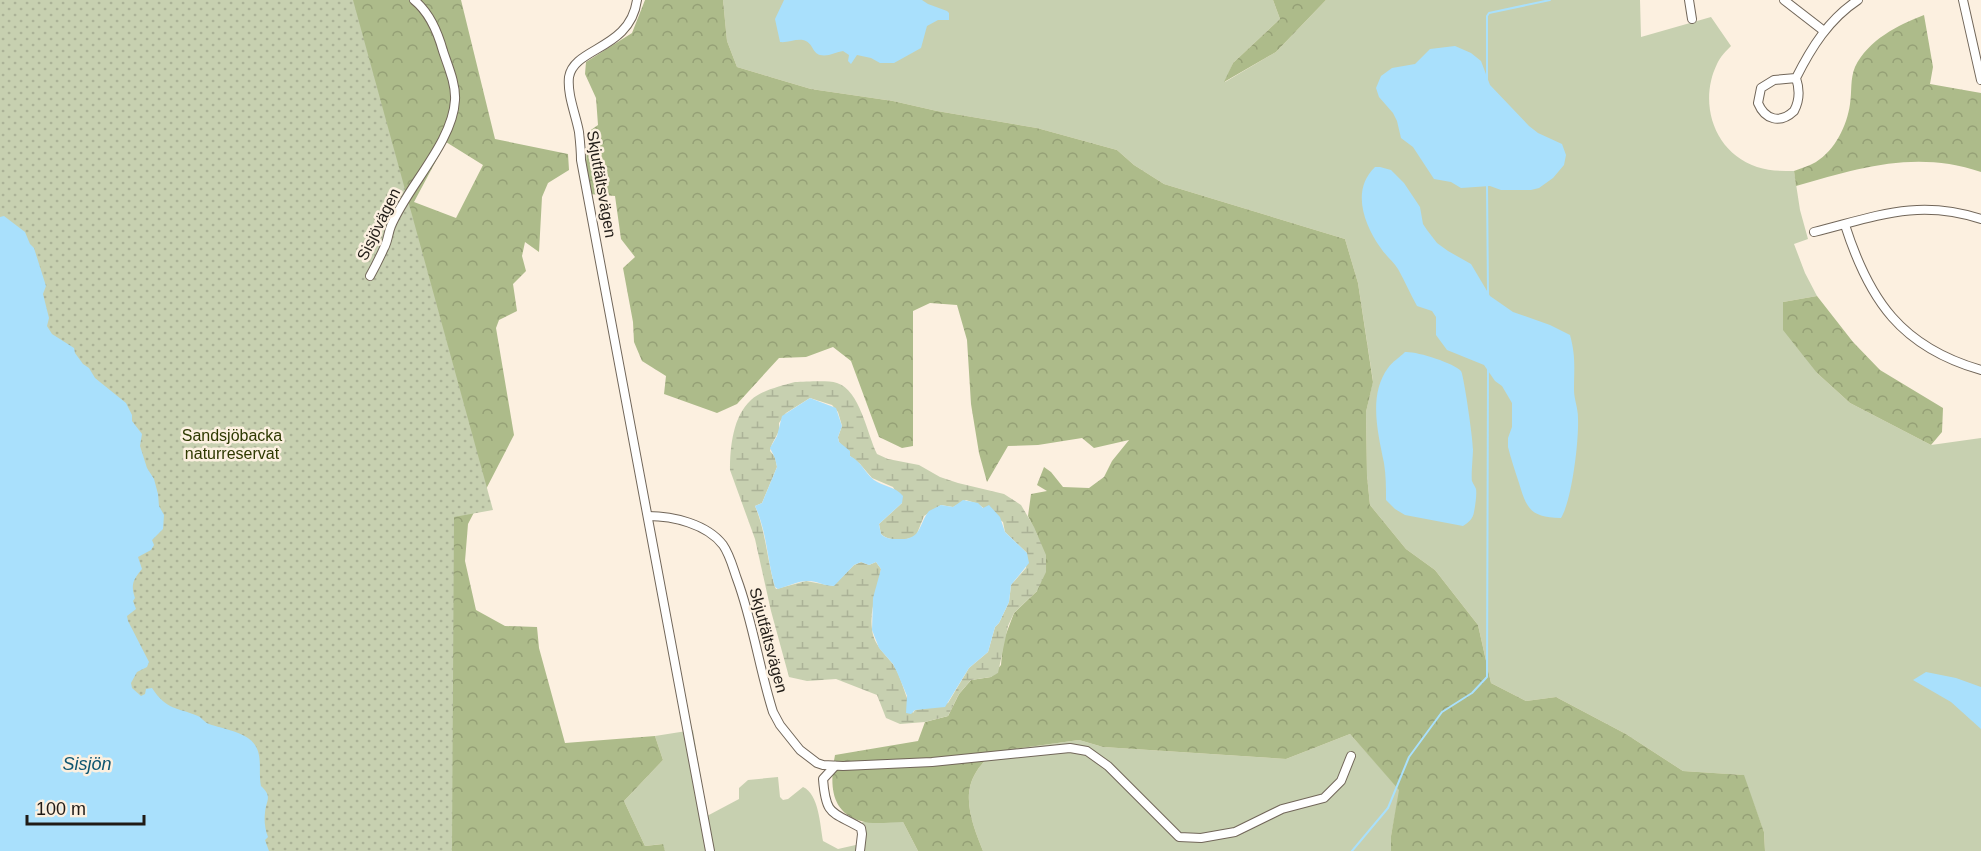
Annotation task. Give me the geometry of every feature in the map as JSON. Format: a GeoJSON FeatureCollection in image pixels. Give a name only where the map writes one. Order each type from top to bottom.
{"type":"FeatureCollection","features":[{"type":"Feature","properties":{"kind":"street","name":"Sisjövägen"},"geometry":{"type":"LineString","coordinates":[[370,276],[385,246],[391,225],[442,140],[453,114],[456,99],[441,42],[422,6],[414,0]]}},
{"type":"Feature","properties":{"kind":"street","name":"Skjutfältsvägen"},"geometry":{"type":"LineString","coordinates":[[637,0],[634,16],[623,32],[578,62],[569,80],[588,197],[648,516],[676,520],[700,528],[723,544],[741,589],[773,712],[780,725],[805,755],[817,763],[835,766],[932,762],[1078,749],[1094,754],[1179,837],[1187,839],[1235,832],[1282,809],[1323,798],[1341,781],[1351,756]]}},
{"type":"Feature","properties":{"kind":"street"},"geometry":{"type":"LineString","coordinates":[[1689,0],[1692,19]]}},
{"type":"Feature","properties":{"kind":"street"},"geometry":{"type":"LineString","coordinates":[[1784,0],[1824,31]]}},
{"type":"Feature","properties":{"kind":"street"},"geometry":{"type":"LineString","coordinates":[[1796,78],[1774,80],[1761,88],[1758,103],[1766,116],[1783,119],[1794,111],[1799,96],[1796,78],[1815,43],[1824,31],[1858,0]]}},
{"type":"Feature","properties":{"kind":"street"},"geometry":{"type":"LineString","coordinates":[[1963,0],[1981,80]]}},
{"type":"Feature","properties":{"kind":"street"},"geometry":{"type":"LineString","coordinates":[[1814,232],[1885,213],[1909,210],[1941,211],[1981,219]]}},
{"type":"Feature","properties":{"kind":"street"},"geometry":{"type":"LineString","coordinates":[[1845,225],[1858,262],[1869,284],[1882,306],[1894,320],[1930,349],[1981,370]]}},
{"type":"Feature","properties":{"kind":"street"},"geometry":{"type":"LineString","coordinates":[[648,516],[710,851]]}},
{"type":"Feature","properties":{"kind":"street"},"geometry":{"type":"LineString","coordinates":[[835,766],[823,779],[827,807],[832,813],[861,828],[860,851]]}},
{"type":"Feature","properties":{"kind":"green space","name":"Sandsjöbacka naturreservat"},"geometry":{"type":"Polygon","coordinates":[[[0,0],[353,0],[493,510],[454,517],[452,851],[0,851],[0,0]]]}},
{"type":"Feature","properties":{"kind":"green space","name":"Sandsjöbacka naturreservat"},"geometry":{"type":"Polygon","coordinates":[[[26,0],[461,0],[495,139],[568,154],[569,170],[548,183],[542,197],[539,252],[525,242],[522,256],[526,271],[513,284],[517,311],[499,320],[496,328],[514,435],[468,524],[465,561],[476,610],[505,626],[537,627],[539,648],[565,743],[655,736],[663,760],[624,801],[645,846],[663,844],[665,851],[269,851],[0,10],[26,0]],[[446,142],[414,202],[456,218],[483,165],[446,142]]]}},
{"type":"Feature","properties":{"kind":"green space"},"geometry":{"type":"Polygon","coordinates":[[[645,0],[723,0],[727,41],[737,67],[811,89],[893,101],[1037,128],[1117,150],[1134,165],[1164,184],[1345,239],[1358,283],[1373,382],[1366,412],[1370,505],[1406,549],[1435,570],[1478,625],[1491,683],[1526,701],[1556,697],[1626,734],[1683,771],[1744,775],[1764,832],[1765,851],[1391,851],[1391,836],[1399,790],[1350,734],[1286,759],[1103,747],[1079,740],[992,752],[975,774],[969,793],[970,813],[983,851],[918,851],[903,822],[871,823],[850,817],[837,803],[834,795],[832,775],[835,755],[918,741],[925,722],[948,716],[959,694],[971,680],[991,677],[1001,665],[1003,642],[1014,613],[1037,591],[1038,537],[1028,516],[1031,494],[1047,491],[1037,485],[1044,467],[1063,487],[1089,488],[1104,477],[1112,461],[1129,440],[1094,448],[1082,438],[1038,445],[1008,446],[987,482],[979,453],[971,404],[967,340],[957,305],[930,303],[913,311],[913,446],[902,448],[879,437],[851,361],[833,347],[806,357],[779,358],[737,404],[717,413],[664,394],[666,376],[642,361],[634,342],[633,322],[623,268],[635,257],[621,239],[615,196],[589,194],[586,162],[588,132],[598,125],[596,98],[585,74],[586,62],[632,33],[645,0]]]}},
{"type":"Feature","properties":{"kind":"green space"},"geometry":{"type":"Polygon","coordinates":[[[723,0],[1273,0],[1280,19],[1233,63],[1225,82],[1276,52],[1326,0],[1640,0],[1641,37],[1711,17],[1731,46],[1717,64],[1709,95],[1710,110],[1720,139],[1742,160],[1757,167],[1794,171],[1800,210],[1808,239],[1794,244],[1817,296],[1783,302],[1817,373],[1850,403],[1931,445],[1981,438],[1981,851],[1765,851],[1764,832],[1743,775],[1683,771],[1626,734],[1556,697],[1526,701],[1491,683],[1478,625],[1435,570],[1406,549],[1370,505],[1366,412],[1373,381],[1358,283],[1345,239],[1164,184],[1134,165],[1117,150],[1037,128],[893,101],[811,89],[737,67],[727,41],[723,0]]]}},
{"type":"Feature","properties":{"kind":"green space"},"geometry":{"type":"Polygon","coordinates":[[[1273,0],[1326,0],[1276,52],[1224,82],[1233,63],[1280,19],[1273,0]]]}},
{"type":"Feature","properties":{"kind":"green space"},"geometry":{"type":"Polygon","coordinates":[[[1924,15],[1933,67],[1930,84],[1981,93],[1981,172],[1933,162],[1910,162],[1865,168],[1796,186],[1794,171],[1823,157],[1839,137],[1851,99],[1853,72],[1861,57],[1885,35],[1924,15]]]}},
{"type":"Feature","properties":{"kind":"green space"},"geometry":{"type":"Polygon","coordinates":[[[1817,296],[1853,342],[1880,370],[1943,408],[1942,432],[1931,445],[1850,403],[1817,373],[1783,330],[1783,302],[1817,296]]]}},
{"type":"Feature","properties":{"kind":"green space"},"geometry":{"type":"Polygon","coordinates":[[[795,382],[828,382],[845,387],[857,403],[877,454],[888,459],[919,465],[940,477],[958,483],[1004,494],[1021,505],[1034,527],[1046,555],[1046,572],[1037,591],[1014,613],[1008,626],[998,673],[991,677],[971,680],[959,694],[948,716],[925,722],[900,724],[886,718],[877,695],[836,679],[807,681],[789,677],[755,539],[730,470],[736,423],[745,407],[761,394],[795,382]],[[810,398],[786,413],[779,423],[779,431],[772,444],[770,451],[775,457],[777,467],[762,503],[755,506],[762,526],[775,587],[776,589],[806,581],[833,586],[854,565],[861,562],[869,565],[876,562],[881,569],[871,621],[873,636],[896,669],[913,713],[915,710],[948,703],[969,668],[988,652],[995,627],[1009,602],[1011,585],[1026,568],[1027,553],[1005,532],[1003,522],[978,504],[966,500],[953,507],[941,505],[924,516],[916,536],[912,538],[893,539],[881,534],[879,524],[902,503],[893,487],[872,478],[839,442],[838,437],[842,426],[838,412],[832,405],[810,398]]]}},
{"type":"Feature","properties":{"kind":"green space"},"geometry":{"type":"Polygon","coordinates":[[[693,730],[707,816],[739,799],[739,788],[748,780],[778,777],[780,797],[783,800],[788,799],[803,787],[808,791],[816,803],[823,841],[838,849],[860,844],[862,822],[903,822],[918,851],[665,851],[662,844],[645,846],[624,801],[663,760],[655,736],[693,730]]]}},
{"type":"Feature","properties":{"kind":"green space"},"geometry":{"type":"Polygon","coordinates":[[[1350,734],[1400,790],[1391,836],[1391,851],[983,851],[970,813],[971,783],[992,752],[1079,740],[1103,747],[1286,759],[1350,734]]]}},
{"type":"Feature","properties":{"kind":"water"},"geometry":{"type":"Polygon","coordinates":[[[784,0],[922,0],[947,11],[949,20],[938,20],[927,26],[921,48],[894,63],[880,63],[857,55],[851,64],[848,61],[849,55],[843,51],[823,55],[817,54],[809,43],[803,40],[780,42],[775,19],[784,0]]]}},
{"type":"Feature","properties":{"kind":"water"},"geometry":{"type":"Polygon","coordinates":[[[1455,46],[1471,53],[1481,61],[1490,85],[1529,126],[1538,133],[1562,144],[1566,155],[1564,165],[1553,178],[1539,188],[1501,190],[1490,186],[1461,188],[1451,182],[1434,179],[1413,147],[1401,138],[1393,113],[1379,97],[1376,88],[1381,76],[1392,68],[1415,64],[1430,49],[1455,46]]]}},
{"type":"Feature","properties":{"kind":"water"},"geometry":{"type":"Polygon","coordinates":[[[1375,167],[1391,170],[1404,183],[1420,207],[1423,224],[1427,230],[1437,243],[1471,264],[1490,296],[1513,312],[1570,335],[1574,356],[1574,393],[1578,428],[1571,484],[1561,518],[1537,514],[1525,500],[1508,447],[1512,427],[1512,403],[1502,386],[1495,381],[1484,365],[1447,350],[1436,335],[1436,317],[1432,311],[1417,306],[1398,269],[1374,238],[1365,218],[1362,196],[1363,186],[1375,167]]]}},
{"type":"Feature","properties":{"kind":"water","name":"Sisjön"},"geometry":{"type":"Polygon","coordinates":[[[4,216],[25,232],[34,248],[46,286],[43,294],[49,318],[47,326],[52,334],[74,348],[75,353],[95,378],[126,403],[132,415],[132,421],[142,434],[140,446],[147,468],[154,479],[159,506],[164,515],[163,529],[152,540],[154,545],[151,550],[138,557],[142,569],[133,585],[135,598],[133,601],[136,609],[127,616],[149,662],[147,667],[137,672],[131,683],[132,688],[141,696],[145,694],[146,689],[152,688],[168,705],[198,716],[209,724],[241,734],[255,745],[259,754],[261,786],[268,796],[265,828],[268,837],[265,840],[269,851],[0,851],[0,217],[4,216]]]}},
{"type":"Feature","properties":{"kind":"water"},"geometry":{"type":"Polygon","coordinates":[[[1405,352],[1434,358],[1461,371],[1473,443],[1472,481],[1476,488],[1473,514],[1463,526],[1405,515],[1386,500],[1385,472],[1377,427],[1376,402],[1382,379],[1390,366],[1405,352]]]}},
{"type":"Feature","properties":{"kind":"water"},"geometry":{"type":"Polygon","coordinates":[[[810,398],[836,408],[842,426],[838,437],[839,442],[850,451],[850,456],[874,480],[896,490],[903,496],[902,503],[879,524],[883,536],[894,539],[912,537],[929,511],[941,505],[953,507],[963,500],[978,503],[983,508],[989,505],[1000,517],[1005,532],[1027,553],[1029,563],[1011,585],[1009,602],[995,627],[988,652],[969,668],[945,707],[906,713],[907,696],[893,664],[879,648],[872,630],[873,598],[881,569],[876,562],[869,565],[861,562],[854,565],[834,586],[808,581],[778,589],[775,587],[762,526],[755,506],[762,503],[777,467],[770,448],[777,436],[782,416],[810,398]]]}},
{"type":"Feature","properties":{"kind":"water"},"geometry":{"type":"Polygon","coordinates":[[[1926,672],[1956,678],[1981,687],[1981,729],[1951,702],[1913,680],[1926,672]]]}},
{"type":"Feature","properties":{"kind":"waterway"},"geometry":{"type":"LineString","coordinates":[[1487,80],[1487,16],[1489,13],[1550,0]]}},
{"type":"Feature","properties":{"kind":"waterway"},"geometry":{"type":"LineString","coordinates":[[1487,185],[1488,296]]}},
{"type":"Feature","properties":{"kind":"waterway"},"geometry":{"type":"LineString","coordinates":[[1352,851],[1388,808],[1409,757],[1442,712],[1472,693],[1487,677],[1488,368]]}}]}
